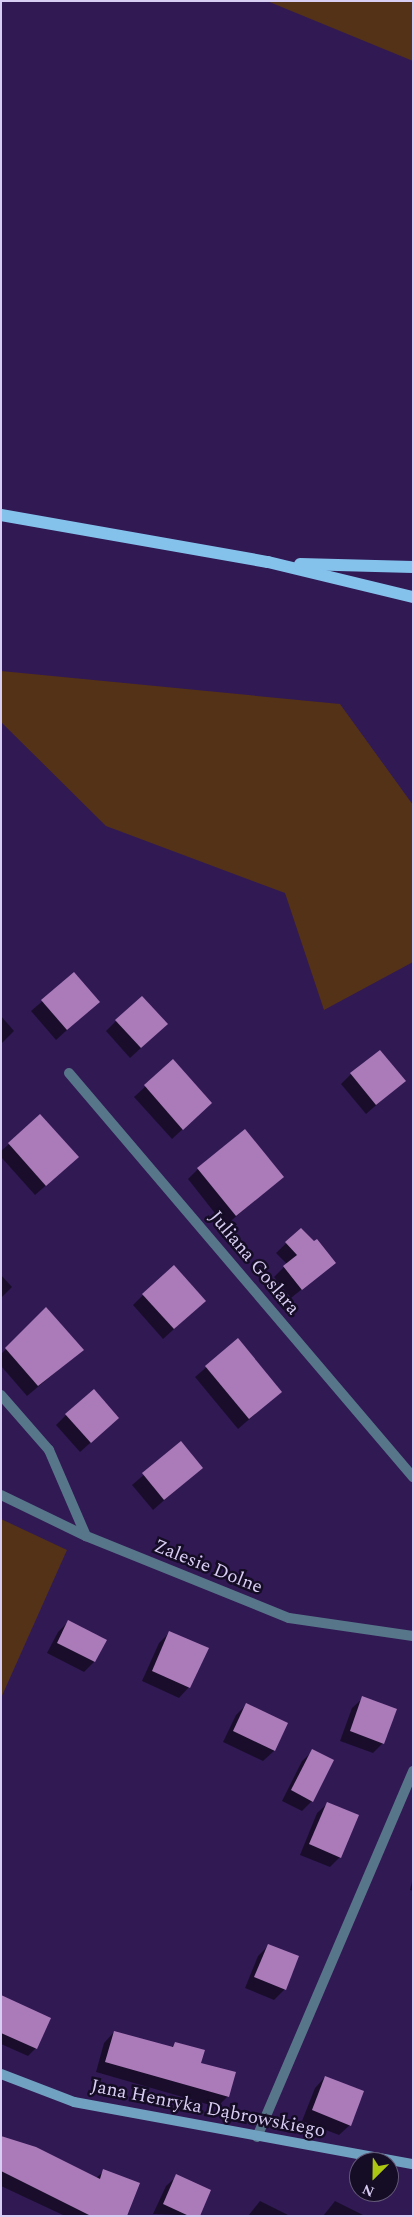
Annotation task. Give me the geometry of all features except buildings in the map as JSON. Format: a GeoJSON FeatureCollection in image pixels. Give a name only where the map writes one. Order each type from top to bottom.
{"type":"FeatureCollection","features":[{"type":"Feature","properties":{"kind":"main road"},"geometry":{"type":"LineString","coordinates":[[1,515],[268,562],[413,597]]}},
{"type":"Feature","properties":{"kind":"main road"},"geometry":{"type":"LineString","coordinates":[[268,562],[413,567]]}},
{"type":"Feature","properties":{"kind":"street","name":"Juliana Goslara"},"geometry":{"type":"LineString","coordinates":[[69,1072],[413,1477]]}},
{"type":"Feature","properties":{"kind":"street"},"geometry":{"type":"LineString","coordinates":[[1,1395],[49,1450],[86,1536]]}},
{"type":"Feature","properties":{"kind":"street","name":"Zalesie Dolne"},"geometry":{"type":"LineString","coordinates":[[1,1495],[86,1536],[289,1618],[413,1636]]}},
{"type":"Feature","properties":{"kind":"street"},"geometry":{"type":"LineString","coordinates":[[257,2137],[413,1771]]}},
{"type":"Feature","properties":{"kind":"street","name":"Jana Henryka Dąbrowskiego"},"geometry":{"type":"LineString","coordinates":[[1,2074],[74,2102],[257,2137],[413,2164]]}},
{"type":"Feature","properties":{"kind":"shaded area"},"geometry":{"type":"Polygon","coordinates":[[[267,1],[413,1],[413,61],[267,1]]]}},
{"type":"Feature","properties":{"kind":"shaded area"},"geometry":{"type":"Polygon","coordinates":[[[1,671],[340,704],[413,805],[413,962],[324,1010],[285,893],[106,826],[1,722],[1,671]]]}},
{"type":"Feature","properties":{"kind":"shaded area"},"geometry":{"type":"Polygon","coordinates":[[[1,1519],[67,1550],[1,1698],[1,1519]]]}}]}
